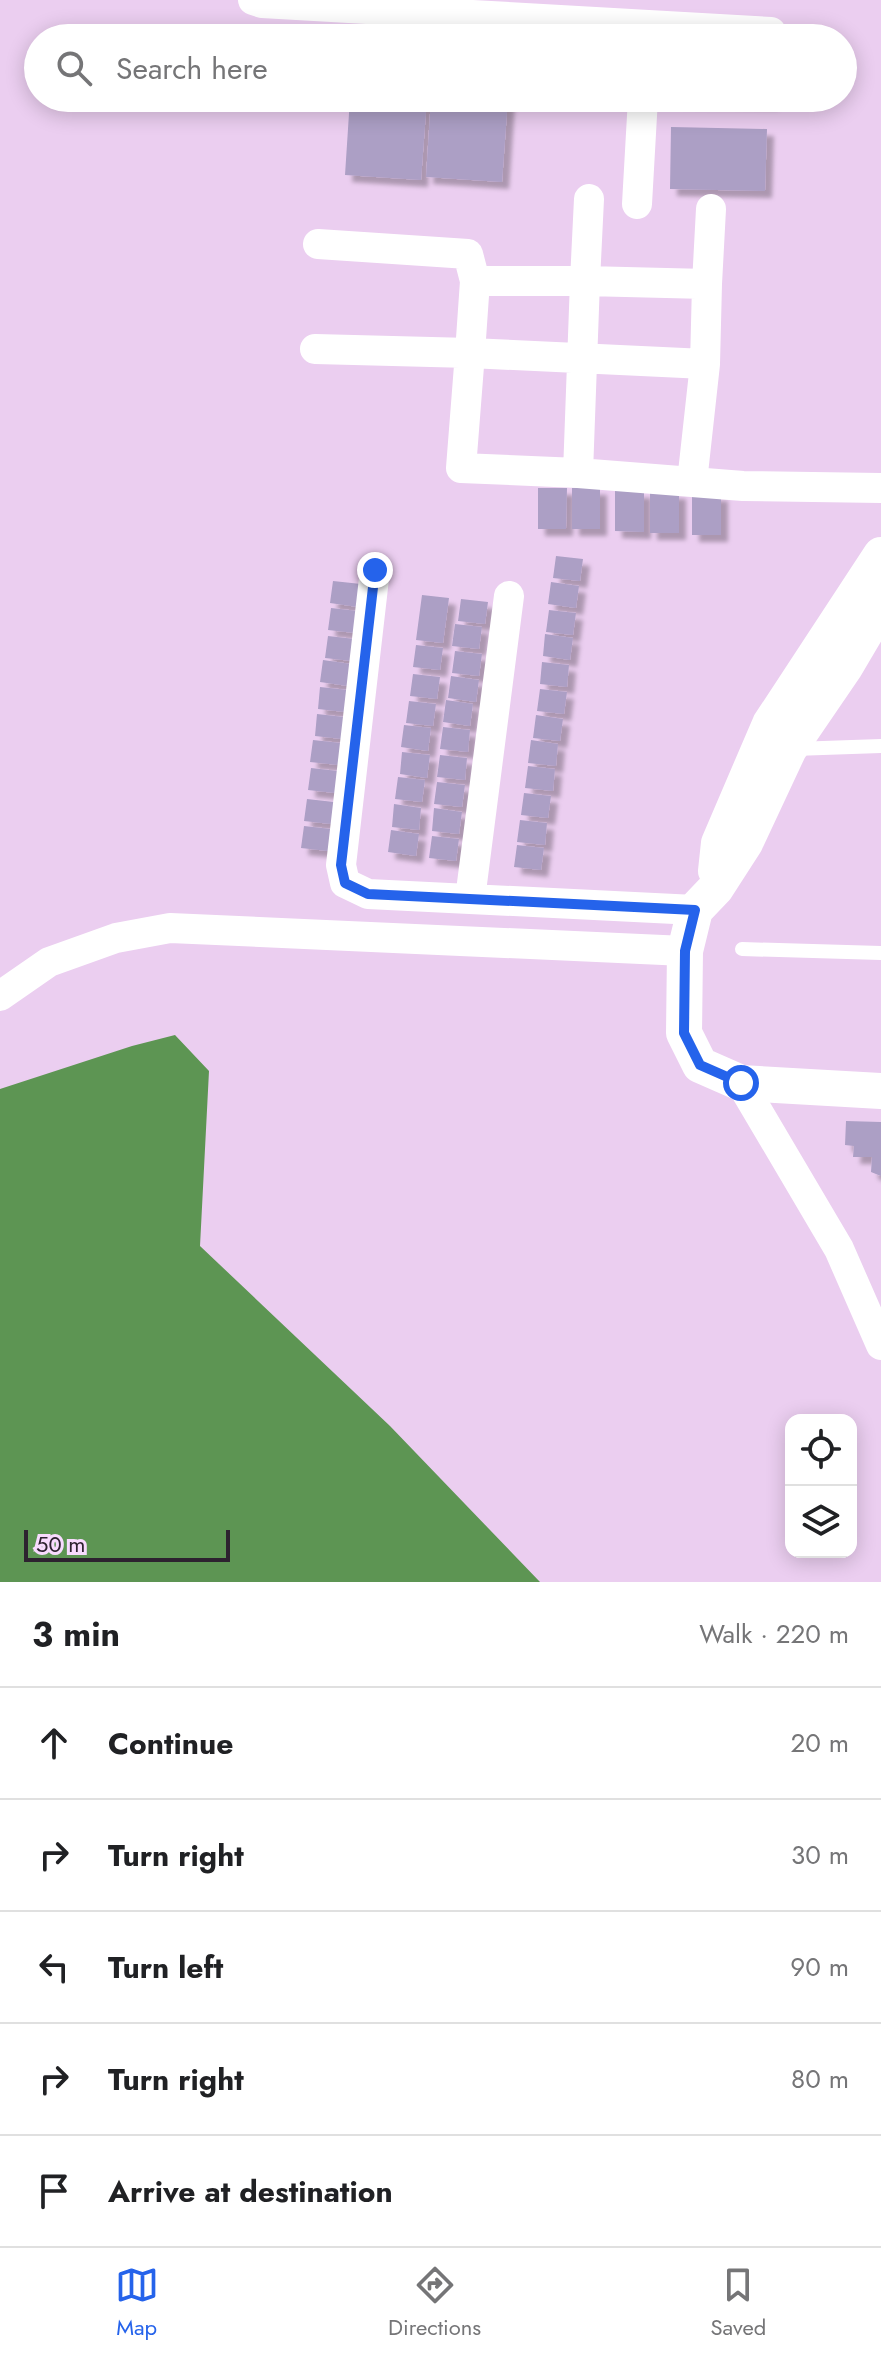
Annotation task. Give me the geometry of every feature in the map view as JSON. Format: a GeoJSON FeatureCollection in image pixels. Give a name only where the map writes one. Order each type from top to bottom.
{"type":"FeatureCollection","features":[{"type":"Feature","properties":{"kind":"street"},"geometry":{"type":"LineString","coordinates":[[253,0],[541,24]]}},
{"type":"Feature","properties":{"kind":"street"},"geometry":{"type":"LineString","coordinates":[[637,204],[642,112]]}},
{"type":"Feature","properties":{"kind":"street"},"geometry":{"type":"LineString","coordinates":[[578,473],[589,199]]}},
{"type":"Feature","properties":{"kind":"street"},"geometry":{"type":"LineString","coordinates":[[692,482],[705,364],[711,209]]}},
{"type":"Feature","properties":{"kind":"street"},"geometry":{"type":"LineString","coordinates":[[318,244],[468,254],[475,281],[461,468],[578,473],[743,486],[881,488]]}},
{"type":"Feature","properties":{"kind":"street"},"geometry":{"type":"LineString","coordinates":[[475,281],[707,284]]}},
{"type":"Feature","properties":{"kind":"street"},"geometry":{"type":"LineString","coordinates":[[315,349],[705,364]]}},
{"type":"Feature","properties":{"kind":"street"},"geometry":{"type":"LineString","coordinates":[[881,555],[770,724],[719,843],[706,899],[685,951],[684,1033],[700,1065],[741,1083],[881,1091]]}},
{"type":"Feature","properties":{"kind":"street"},"geometry":{"type":"LineString","coordinates":[[375,570],[341,865],[345,883],[368,894],[470,899],[706,899]]}},
{"type":"Feature","properties":{"kind":"street"},"geometry":{"type":"LineString","coordinates":[[470,899],[509,596]]}},
{"type":"Feature","properties":{"kind":"street"},"geometry":{"type":"LineString","coordinates":[[706,899],[745,843],[789,749],[845,667],[881,606]]}},
{"type":"Feature","properties":{"kind":"street"},"geometry":{"type":"LineString","coordinates":[[0,996],[49,962],[116,938],[170,928],[685,951]]}},
{"type":"Feature","properties":{"kind":"street"},"geometry":{"type":"LineString","coordinates":[[741,1083],[839,1249],[881,1345]]}},
{"type":"Feature","properties":{"kind":"lane"},"geometry":{"type":"LineString","coordinates":[[789,749],[881,746]]}},
{"type":"Feature","properties":{"kind":"lane"},"geometry":{"type":"LineString","coordinates":[[742,949],[881,953]]}},
{"type":"Feature","properties":{"kind":"shaded area"},"geometry":{"type":"Polygon","coordinates":[[[175,1035],[209,1071],[200,1246],[390,1426],[540,1582],[0,1582],[0,1089],[175,1035]]]}},
{"type":"Feature","properties":{"kind":"building"},"geometry":{"type":"Polygon","coordinates":[[[349,112],[426,112],[421,180],[345,175],[349,112]]]}},
{"type":"Feature","properties":{"kind":"building"},"geometry":{"type":"Polygon","coordinates":[[[430,112],[507,112],[502,182],[426,177],[430,112]]]}},
{"type":"Feature","properties":{"kind":"building"},"geometry":{"type":"Polygon","coordinates":[[[671,127],[767,129],[765,191],[670,189],[671,127]]]}},
{"type":"Feature","properties":{"kind":"building"},"geometry":{"type":"Polygon","coordinates":[[[538,488],[567,488],[566,529],[538,529],[538,488]]]}},
{"type":"Feature","properties":{"kind":"building"},"geometry":{"type":"Polygon","coordinates":[[[572,488],[600,488],[600,529],[572,529],[572,488]]]}},
{"type":"Feature","properties":{"kind":"building"},"geometry":{"type":"Polygon","coordinates":[[[615,491],[644,491],[644,532],[615,531],[615,491]]]}},
{"type":"Feature","properties":{"kind":"building"},"geometry":{"type":"Polygon","coordinates":[[[650,492],[679,492],[679,533],[650,533],[650,492]]]}},
{"type":"Feature","properties":{"kind":"building"},"geometry":{"type":"Polygon","coordinates":[[[692,494],[721,494],[721,535],[692,535],[692,494]]]}},
{"type":"Feature","properties":{"kind":"building"},"geometry":{"type":"Polygon","coordinates":[[[556,556],[583,559],[580,581],[553,578],[556,556]]]}},
{"type":"Feature","properties":{"kind":"building"},"geometry":{"type":"Polygon","coordinates":[[[333,581],[361,584],[358,607],[330,603],[333,581]]]}},
{"type":"Feature","properties":{"kind":"building"},"geometry":{"type":"Polygon","coordinates":[[[551,582],[579,586],[576,608],[548,604],[551,582]]]}},
{"type":"Feature","properties":{"kind":"building"},"geometry":{"type":"Polygon","coordinates":[[[422,595],[449,598],[443,643],[416,640],[422,595]]]}},
{"type":"Feature","properties":{"kind":"building"},"geometry":{"type":"Polygon","coordinates":[[[461,599],[488,602],[485,624],[458,621],[461,599]]]}},
{"type":"Feature","properties":{"kind":"building"},"geometry":{"type":"Polygon","coordinates":[[[331,608],[358,611],[355,633],[328,630],[331,608]]]}},
{"type":"Feature","properties":{"kind":"building"},"geometry":{"type":"Polygon","coordinates":[[[549,610],[576,613],[573,635],[546,632],[549,610]]]}},
{"type":"Feature","properties":{"kind":"building"},"geometry":{"type":"Polygon","coordinates":[[[455,624],[482,627],[479,649],[452,646],[455,624]]]}},
{"type":"Feature","properties":{"kind":"building"},"geometry":{"type":"Polygon","coordinates":[[[545,634],[573,638],[570,660],[543,656],[545,634]]]}},
{"type":"Feature","properties":{"kind":"building"},"geometry":{"type":"Polygon","coordinates":[[[328,636],[355,639],[352,661],[325,658],[328,636]]]}},
{"type":"Feature","properties":{"kind":"building"},"geometry":{"type":"Polygon","coordinates":[[[416,645],[443,648],[440,670],[413,667],[416,645]]]}},
{"type":"Feature","properties":{"kind":"building"},"geometry":{"type":"Polygon","coordinates":[[[455,651],[482,654],[479,676],[452,673],[455,651]]]}},
{"type":"Feature","properties":{"kind":"building"},"geometry":{"type":"Polygon","coordinates":[[[323,660],[351,664],[348,686],[320,682],[323,660]]]}},
{"type":"Feature","properties":{"kind":"building"},"geometry":{"type":"Polygon","coordinates":[[[542,662],[569,665],[567,687],[540,684],[542,662]]]}},
{"type":"Feature","properties":{"kind":"building"},"geometry":{"type":"Polygon","coordinates":[[[413,674],[440,677],[437,699],[410,696],[413,674]]]}},
{"type":"Feature","properties":{"kind":"building"},"geometry":{"type":"Polygon","coordinates":[[[451,676],[479,680],[476,702],[448,698],[451,676]]]}},
{"type":"Feature","properties":{"kind":"building"},"geometry":{"type":"Polygon","coordinates":[[[320,687],[348,690],[345,712],[318,709],[320,687]]]}},
{"type":"Feature","properties":{"kind":"building"},"geometry":{"type":"Polygon","coordinates":[[[540,689],[567,692],[564,714],[537,711],[540,689]]]}},
{"type":"Feature","properties":{"kind":"building"},"geometry":{"type":"Polygon","coordinates":[[[446,700],[473,704],[470,726],[443,722],[446,700]]]}},
{"type":"Feature","properties":{"kind":"building"},"geometry":{"type":"Polygon","coordinates":[[[409,701],[436,704],[433,726],[406,723],[409,701]]]}},
{"type":"Feature","properties":{"kind":"building"},"geometry":{"type":"Polygon","coordinates":[[[317,714],[344,717],[342,739],[315,736],[317,714]]]}},
{"type":"Feature","properties":{"kind":"building"},"geometry":{"type":"Polygon","coordinates":[[[536,715],[563,719],[560,741],[533,738],[536,715]]]}},
{"type":"Feature","properties":{"kind":"building"},"geometry":{"type":"Polygon","coordinates":[[[404,725],[431,728],[428,751],[401,747],[404,725]]]}},
{"type":"Feature","properties":{"kind":"building"},"geometry":{"type":"Polygon","coordinates":[[[443,727],[470,730],[468,752],[440,749],[443,727]]]}},
{"type":"Feature","properties":{"kind":"building"},"geometry":{"type":"Polygon","coordinates":[[[313,740],[341,743],[338,765],[310,762],[313,740]]]}},
{"type":"Feature","properties":{"kind":"building"},"geometry":{"type":"Polygon","coordinates":[[[531,740],[558,744],[556,766],[528,763],[531,740]]]}},
{"type":"Feature","properties":{"kind":"building"},"geometry":{"type":"Polygon","coordinates":[[[402,752],[430,755],[427,778],[400,774],[402,752]]]}},
{"type":"Feature","properties":{"kind":"building"},"geometry":{"type":"Polygon","coordinates":[[[440,755],[467,758],[465,780],[437,777],[440,755]]]}},
{"type":"Feature","properties":{"kind":"building"},"geometry":{"type":"Polygon","coordinates":[[[528,766],[555,769],[553,791],[525,788],[528,766]]]}},
{"type":"Feature","properties":{"kind":"building"},"geometry":{"type":"Polygon","coordinates":[[[311,768],[338,771],[335,793],[308,790],[311,768]]]}},
{"type":"Feature","properties":{"kind":"building"},"geometry":{"type":"Polygon","coordinates":[[[398,777],[425,780],[422,802],[395,799],[398,777]]]}},
{"type":"Feature","properties":{"kind":"building"},"geometry":{"type":"Polygon","coordinates":[[[437,782],[465,785],[462,807],[434,804],[437,782]]]}},
{"type":"Feature","properties":{"kind":"building"},"geometry":{"type":"Polygon","coordinates":[[[524,793],[551,796],[548,818],[521,815],[524,793]]]}},
{"type":"Feature","properties":{"kind":"building"},"geometry":{"type":"Polygon","coordinates":[[[307,799],[334,802],[331,824],[304,821],[307,799]]]}},
{"type":"Feature","properties":{"kind":"building"},"geometry":{"type":"Polygon","coordinates":[[[394,804],[421,808],[419,830],[392,827],[394,804]]]}},
{"type":"Feature","properties":{"kind":"building"},"geometry":{"type":"Polygon","coordinates":[[[434,808],[462,812],[459,834],[432,831],[434,808]]]}},
{"type":"Feature","properties":{"kind":"building"},"geometry":{"type":"Polygon","coordinates":[[[520,820],[547,823],[545,845],[517,842],[520,820]]]}},
{"type":"Feature","properties":{"kind":"building"},"geometry":{"type":"Polygon","coordinates":[[[304,826],[331,829],[328,851],[301,848],[304,826]]]}},
{"type":"Feature","properties":{"kind":"building"},"geometry":{"type":"Polygon","coordinates":[[[391,830],[419,834],[416,856],[388,852],[391,830]]]}},
{"type":"Feature","properties":{"kind":"building"},"geometry":{"type":"Polygon","coordinates":[[[432,836],[459,839],[456,861],[429,858],[432,836]]]}},
{"type":"Feature","properties":{"kind":"building"},"geometry":{"type":"Polygon","coordinates":[[[517,845],[544,848],[541,870],[514,867],[517,845]]]}},
{"type":"Feature","properties":{"kind":"building"},"geometry":{"type":"Polygon","coordinates":[[[846,1121],[881,1122],[881,1176],[871,1172],[872,1157],[853,1157],[854,1146],[845,1145],[846,1121]]]}},
{"type":"Feature","properties":{"kind":"route"},"geometry":{"type":"LineString","coordinates":[[375,570],[341,865],[345,883],[368,894],[695,910],[685,951],[684,1033],[700,1065],[741,1083]]}}]}
